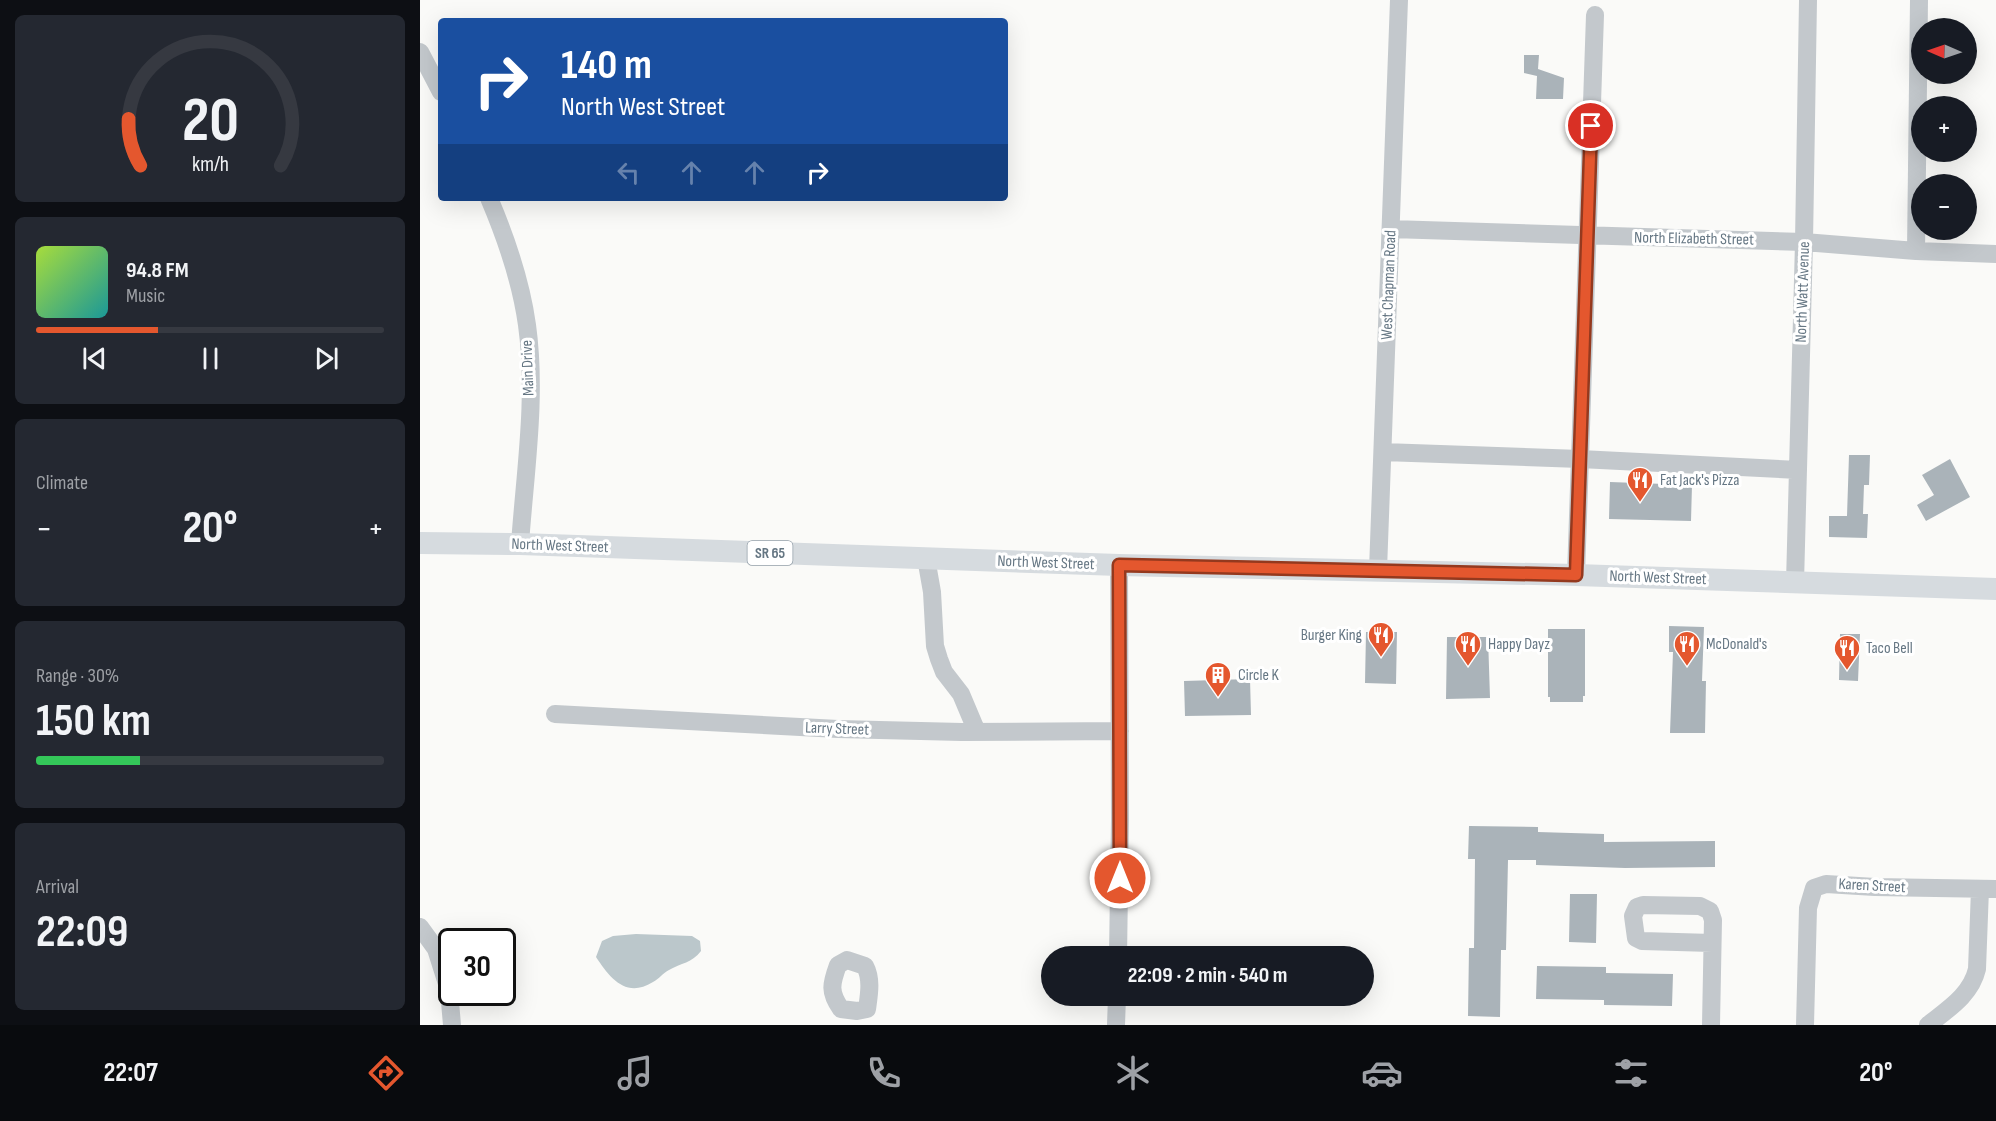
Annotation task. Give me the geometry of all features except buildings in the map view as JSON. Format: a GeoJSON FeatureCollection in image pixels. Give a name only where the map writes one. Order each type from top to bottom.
{"type":"FeatureCollection","features":[{"type":"Feature","properties":{"kind":"main road","name":"North West Street"},"geometry":{"type":"LineString","coordinates":[[420,543],[520,544],[1119,565],[1576,575],[1996,589]]}},
{"type":"Feature","properties":{"kind":"street","name":"West Chapman Road"},"geometry":{"type":"LineString","coordinates":[[1378,570],[1399,0]]}},
{"type":"Feature","properties":{"kind":"street","name":"North Watt Avenue"},"geometry":{"type":"LineString","coordinates":[[1795,584],[1808,0]]}},
{"type":"Feature","properties":{"kind":"street"},"geometry":{"type":"LineString","coordinates":[[1916,250],[1918,0]]}},
{"type":"Feature","properties":{"kind":"street"},"geometry":{"type":"LineString","coordinates":[[1576,575],[1595,15]]}},
{"type":"Feature","properties":{"kind":"street"},"geometry":{"type":"LineString","coordinates":[[420,52],[438,86]]}},
{"type":"Feature","properties":{"kind":"street","name":"Main Drive"},"geometry":{"type":"LineString","coordinates":[[490,201],[518,280],[527,325],[530,378],[520,544]]}},
{"type":"Feature","properties":{"kind":"street","name":"North Elizabeth Street"},"geometry":{"type":"LineString","coordinates":[[1391,229],[1804,242],[1996,254]]}},
{"type":"Feature","properties":{"kind":"street"},"geometry":{"type":"LineString","coordinates":[[1383,452],[1798,470]]}},
{"type":"Feature","properties":{"kind":"street"},"geometry":{"type":"LineString","coordinates":[[926,558],[939,659],[944,672],[961,694],[977,732]]}},
{"type":"Feature","properties":{"kind":"street"},"geometry":{"type":"LineString","coordinates":[[1118,946],[1119,565]]}},
{"type":"Feature","properties":{"kind":"street","name":"Larry Street"},"geometry":{"type":"LineString","coordinates":[[555,714],[838,729],[977,732],[1120,731]]}},
{"type":"Feature","properties":{"kind":"street","name":"Karen Street"},"geometry":{"type":"LineString","coordinates":[[1805,1025],[1808,908],[1815,888],[1826,884],[1988,889]]}},
{"type":"Feature","properties":{"kind":"street"},"geometry":{"type":"LineString","coordinates":[[1928,1025],[1961,999],[1974,982],[1988,889]]}},
{"type":"Feature","properties":{"kind":"street"},"geometry":{"type":"LineString","coordinates":[[420,927],[436,948],[448,990],[452,1025]]}},
{"type":"Feature","properties":{"kind":"street"},"geometry":{"type":"LineString","coordinates":[[1711,1025],[1712,943]]}},
{"type":"Feature","properties":{"kind":"street"},"geometry":{"type":"LineString","coordinates":[[1116,1025],[1117,1006]]}},
{"type":"Feature","properties":{"kind":"shaded area"},"geometry":{"type":"Polygon","coordinates":[[[636,934],[692,936],[700,941],[701,951],[694,958],[667,971],[643,987],[627,987],[613,979],[596,957],[602,941],[613,936],[636,934]]]}},
{"type":"Feature","properties":{"kind":"place","name":"Fat Jack's Pizza"},"geometry":{"type":"Point","coordinates":[1640,503]}},
{"type":"Feature","properties":{"kind":"place","name":"Burger King"},"geometry":{"type":"Point","coordinates":[1381,658]}},
{"type":"Feature","properties":{"kind":"place","name":"Happy Dayz"},"geometry":{"type":"Point","coordinates":[1468,667]}},
{"type":"Feature","properties":{"kind":"place","name":"McDonald's"},"geometry":{"type":"Point","coordinates":[1687,667]}},
{"type":"Feature","properties":{"kind":"place","name":"Taco Bell"},"geometry":{"type":"Point","coordinates":[1847,671]}},
{"type":"Feature","properties":{"kind":"place","name":"Circle K"},"geometry":{"type":"Point","coordinates":[1218,698]}},
{"type":"Feature","properties":{"kind":"route"},"geometry":{"type":"LineString","coordinates":[[1120,878],[1119,565],[1576,575],[1591,126]]}}]}
